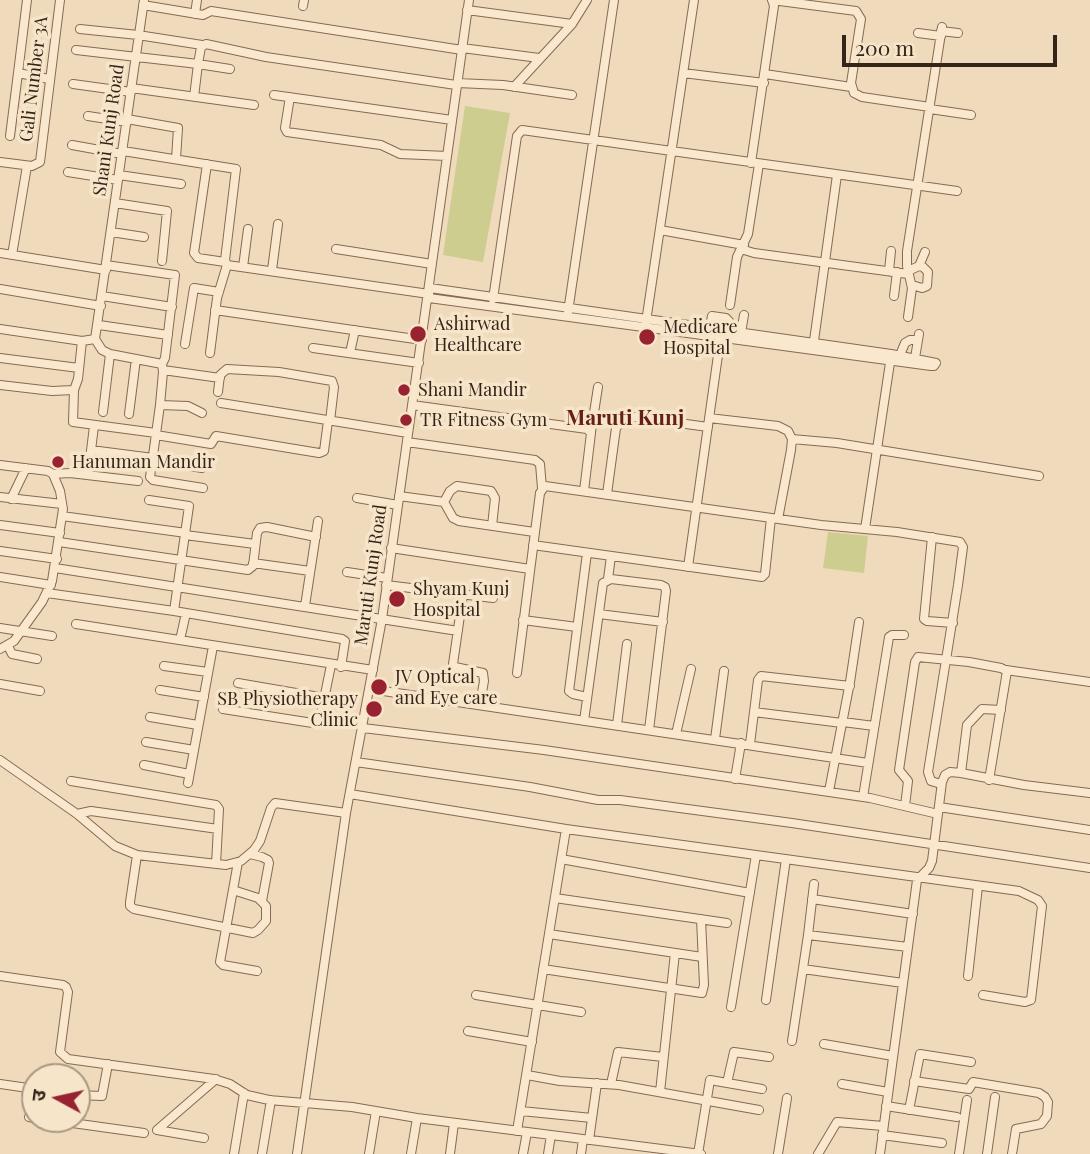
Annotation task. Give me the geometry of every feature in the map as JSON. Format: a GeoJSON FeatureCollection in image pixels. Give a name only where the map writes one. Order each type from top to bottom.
{"type":"FeatureCollection","features":[{"type":"Feature","properties":{"kind":"street"},"geometry":{"type":"LineString","coordinates":[[10,136],[27,0]]}},
{"type":"Feature","properties":{"kind":"street","name":"Gali Number 3A"},"geometry":{"type":"LineString","coordinates":[[0,162],[35,166],[40,162],[60,0]]}},
{"type":"Feature","properties":{"kind":"street"},"geometry":{"type":"LineString","coordinates":[[195,14],[197,0]]}},
{"type":"Feature","properties":{"kind":"street","name":"Maruti Kunj Road"},"geometry":{"type":"LineString","coordinates":[[297,1154],[346,813],[382,620],[469,0]]}},
{"type":"Feature","properties":{"kind":"street"},"geometry":{"type":"LineString","coordinates":[[514,87],[572,24],[587,0]]}},
{"type":"Feature","properties":{"kind":"street"},"geometry":{"type":"LineString","coordinates":[[568,312],[614,0]]}},
{"type":"Feature","properties":{"kind":"street"},"geometry":{"type":"LineString","coordinates":[[646,323],[694,0]]}},
{"type":"Feature","properties":{"kind":"street"},"geometry":{"type":"LineString","coordinates":[[730,305],[737,260],[750,227],[764,78],[774,6],[772,0],[850,9],[859,13],[861,23],[851,87]]}},
{"type":"Feature","properties":{"kind":"street"},"geometry":{"type":"LineString","coordinates":[[143,2],[168,5],[195,14],[203,15],[211,11],[539,58]]}},
{"type":"Feature","properties":{"kind":"street","name":"Shani Kunj Road"},"geometry":{"type":"LineString","coordinates":[[95,339],[143,2]]}},
{"type":"Feature","properties":{"kind":"street"},"geometry":{"type":"LineString","coordinates":[[467,10],[572,24]]}},
{"type":"Feature","properties":{"kind":"street"},"geometry":{"type":"LineString","coordinates":[[80,29],[209,44],[266,57],[456,84],[514,87],[572,95]]}},
{"type":"Feature","properties":{"kind":"street"},"geometry":{"type":"LineString","coordinates":[[908,317],[912,285],[906,257],[941,32]]}},
{"type":"Feature","properties":{"kind":"street"},"geometry":{"type":"LineString","coordinates":[[918,33],[958,33]]}},
{"type":"Feature","properties":{"kind":"street"},"geometry":{"type":"LineString","coordinates":[[194,97],[202,45]]}},
{"type":"Feature","properties":{"kind":"street"},"geometry":{"type":"LineString","coordinates":[[76,50],[230,69]]}},
{"type":"Feature","properties":{"kind":"street"},"geometry":{"type":"LineString","coordinates":[[683,73],[851,87],[859,97],[971,115]]}},
{"type":"Feature","properties":{"kind":"street"},"geometry":{"type":"LineString","coordinates":[[18,74],[49,79]]}},
{"type":"Feature","properties":{"kind":"street"},"geometry":{"type":"LineString","coordinates":[[72,85],[254,105]]}},
{"type":"Feature","properties":{"kind":"street"},"geometry":{"type":"LineString","coordinates":[[274,95],[452,120]]}},
{"type":"Feature","properties":{"kind":"street"},"geometry":{"type":"LineString","coordinates":[[290,97],[285,128],[287,132],[381,145],[400,154],[447,156]]}},
{"type":"Feature","properties":{"kind":"street"},"geometry":{"type":"LineString","coordinates":[[88,117],[178,128],[176,159]]}},
{"type":"Feature","properties":{"kind":"street"},"geometry":{"type":"LineString","coordinates":[[492,301],[518,134],[526,129],[957,191]]}},
{"type":"Feature","properties":{"kind":"street"},"geometry":{"type":"LineString","coordinates":[[72,145],[234,168],[237,171],[226,263],[215,310],[210,353]]}},
{"type":"Feature","properties":{"kind":"street"},"geometry":{"type":"LineString","coordinates":[[207,164],[194,253],[198,258],[243,267],[813,347],[936,361],[935,366],[894,357]]}},
{"type":"Feature","properties":{"kind":"street"},"geometry":{"type":"LineString","coordinates":[[12,255],[27,166]]}},
{"type":"Feature","properties":{"kind":"street"},"geometry":{"type":"LineString","coordinates":[[68,172],[181,184]]}},
{"type":"Feature","properties":{"kind":"street"},"geometry":{"type":"LineString","coordinates":[[813,347],[837,174]]}},
{"type":"Feature","properties":{"kind":"street"},"geometry":{"type":"LineString","coordinates":[[115,203],[167,211],[162,261]]}},
{"type":"Feature","properties":{"kind":"street"},"geometry":{"type":"LineString","coordinates":[[272,270],[278,224]]}},
{"type":"Feature","properties":{"kind":"street"},"geometry":{"type":"LineString","coordinates":[[243,267],[248,229]]}},
{"type":"Feature","properties":{"kind":"street"},"geometry":{"type":"LineString","coordinates":[[660,230],[743,247],[754,253],[893,272],[908,273],[919,266],[925,252]]}},
{"type":"Feature","properties":{"kind":"street"},"geometry":{"type":"LineString","coordinates":[[111,232],[144,237]]}},
{"type":"Feature","properties":{"kind":"street"},"geometry":{"type":"LineString","coordinates":[[336,249],[432,264]]}},
{"type":"Feature","properties":{"kind":"street"},"geometry":{"type":"LineString","coordinates":[[891,251],[894,296]]}},
{"type":"Feature","properties":{"kind":"street"},"geometry":{"type":"LineString","coordinates":[[0,253],[174,275],[150,477],[203,488]]}},
{"type":"Feature","properties":{"kind":"street"},"geometry":{"type":"LineString","coordinates":[[912,285],[922,288],[929,282],[927,270],[919,266]]}},
{"type":"Feature","properties":{"kind":"street"},"geometry":{"type":"LineString","coordinates":[[175,284],[219,292]]}},
{"type":"Feature","properties":{"kind":"street"},"geometry":{"type":"LineString","coordinates":[[185,344],[194,288]]}},
{"type":"Feature","properties":{"kind":"street"},"geometry":{"type":"LineString","coordinates":[[0,289],[101,306]]}},
{"type":"Feature","properties":{"kind":"street"},"geometry":{"type":"LineString","coordinates":[[102,296],[172,307]]}},
{"type":"Feature","properties":{"kind":"street"},"geometry":{"type":"LineString","coordinates":[[215,310],[422,340]]}},
{"type":"Feature","properties":{"kind":"street"},"geometry":{"type":"LineString","coordinates":[[741,333],[744,315]]}},
{"type":"Feature","properties":{"kind":"street"},"geometry":{"type":"LineString","coordinates":[[646,323],[710,328],[723,333],[741,333],[813,347]]}},
{"type":"Feature","properties":{"kind":"street"},"geometry":{"type":"LineString","coordinates":[[99,325],[168,335]]}},
{"type":"Feature","properties":{"kind":"street"},"geometry":{"type":"LineString","coordinates":[[0,329],[82,341],[95,339],[102,349],[110,354],[220,379]]}},
{"type":"Feature","properties":{"kind":"street"},"geometry":{"type":"LineString","coordinates":[[351,353],[355,330]]}},
{"type":"Feature","properties":{"kind":"street"},"geometry":{"type":"LineString","coordinates":[[688,567],[723,333]]}},
{"type":"Feature","properties":{"kind":"street"},"geometry":{"type":"LineString","coordinates":[[864,529],[894,357],[907,341],[918,337],[915,358]]}},
{"type":"Feature","properties":{"kind":"street"},"geometry":{"type":"LineString","coordinates":[[82,341],[74,390],[73,422],[211,444],[217,436],[319,453],[324,450],[335,385],[332,381],[288,373],[232,369],[224,370],[218,392]]}},
{"type":"Feature","properties":{"kind":"street"},"geometry":{"type":"LineString","coordinates":[[313,348],[419,363]]}},
{"type":"Feature","properties":{"kind":"street"},"geometry":{"type":"LineString","coordinates":[[103,412],[110,354]]}},
{"type":"Feature","properties":{"kind":"street"},"geometry":{"type":"LineString","coordinates":[[0,358],[79,368]]}},
{"type":"Feature","properties":{"kind":"street"},"geometry":{"type":"LineString","coordinates":[[130,414],[136,359]]}},
{"type":"Feature","properties":{"kind":"street"},"geometry":{"type":"LineString","coordinates":[[0,385],[74,390]]}},
{"type":"Feature","properties":{"kind":"street"},"geometry":{"type":"LineString","coordinates":[[584,491],[598,387]]}},
{"type":"Feature","properties":{"kind":"street"},"geometry":{"type":"LineString","coordinates":[[221,403],[538,461],[542,488],[517,673]]}},
{"type":"Feature","properties":{"kind":"street"},"geometry":{"type":"LineString","coordinates":[[160,405],[188,406],[202,413]]}},
{"type":"Feature","properties":{"kind":"street"},"geometry":{"type":"LineString","coordinates":[[412,405],[584,428],[590,432]]}},
{"type":"Feature","properties":{"kind":"street"},"geometry":{"type":"LineString","coordinates":[[533,545],[763,576],[789,466],[792,439],[788,431],[778,426],[635,418],[624,420],[616,428],[607,494]]}},
{"type":"Feature","properties":{"kind":"street"},"geometry":{"type":"LineString","coordinates":[[88,475],[94,426]]}},
{"type":"Feature","properties":{"kind":"street"},"geometry":{"type":"LineString","coordinates":[[792,439],[1039,476]]}},
{"type":"Feature","properties":{"kind":"street"},"geometry":{"type":"LineString","coordinates":[[91,450],[202,468]]}},
{"type":"Feature","properties":{"kind":"street"},"geometry":{"type":"LineString","coordinates":[[0,465],[54,474],[138,481]]}},
{"type":"Feature","properties":{"kind":"street"},"geometry":{"type":"LineString","coordinates":[[11,499],[26,468]]}},
{"type":"Feature","properties":{"kind":"street"},"geometry":{"type":"LineString","coordinates":[[37,659],[12,654],[3,647],[22,631],[49,589],[56,564],[62,516],[62,504],[54,474]]}},
{"type":"Feature","properties":{"kind":"street"},"geometry":{"type":"LineString","coordinates":[[444,502],[450,491],[457,486],[491,491],[495,498],[492,526]]}},
{"type":"Feature","properties":{"kind":"street"},"geometry":{"type":"LineString","coordinates":[[542,488],[549,486],[960,542],[963,545],[953,623],[928,772],[931,781],[941,783]]}},
{"type":"Feature","properties":{"kind":"street"},"geometry":{"type":"LineString","coordinates":[[0,497],[62,504]]}},
{"type":"Feature","properties":{"kind":"street"},"geometry":{"type":"LineString","coordinates":[[357,498],[444,502]]}},
{"type":"Feature","properties":{"kind":"street"},"geometry":{"type":"LineString","coordinates":[[149,500],[189,506],[174,611]]}},
{"type":"Feature","properties":{"kind":"street"},"geometry":{"type":"LineString","coordinates":[[444,502],[455,520],[534,533]]}},
{"type":"Feature","properties":{"kind":"street"},"geometry":{"type":"LineString","coordinates":[[62,516],[256,544]]}},
{"type":"Feature","properties":{"kind":"street"},"geometry":{"type":"LineString","coordinates":[[304,606],[318,521]]}},
{"type":"Feature","properties":{"kind":"street"},"geometry":{"type":"LineString","coordinates":[[0,525],[181,560],[248,570],[252,568],[257,533],[263,527],[316,537]]}},
{"type":"Feature","properties":{"kind":"street"},"geometry":{"type":"LineString","coordinates":[[932,537],[924,619],[953,623]]}},
{"type":"Feature","properties":{"kind":"street"},"geometry":{"type":"LineString","coordinates":[[391,548],[530,569]]}},
{"type":"Feature","properties":{"kind":"street"},"geometry":{"type":"LineString","coordinates":[[0,551],[178,586],[458,631]]}},
{"type":"Feature","properties":{"kind":"street"},"geometry":{"type":"LineString","coordinates":[[587,552],[569,691],[587,697]]}},
{"type":"Feature","properties":{"kind":"street"},"geometry":{"type":"LineString","coordinates":[[584,721],[604,583],[608,579],[611,556]]}},
{"type":"Feature","properties":{"kind":"street"},"geometry":{"type":"LineString","coordinates":[[253,563],[310,571]]}},
{"type":"Feature","properties":{"kind":"street"},"geometry":{"type":"LineString","coordinates":[[347,572],[463,595],[492,598]]}},
{"type":"Feature","properties":{"kind":"street"},"geometry":{"type":"LineString","coordinates":[[0,577],[49,589],[342,639],[345,641],[341,667]]}},
{"type":"Feature","properties":{"kind":"street"},"geometry":{"type":"LineString","coordinates":[[608,579],[664,587],[666,591],[649,730]]}},
{"type":"Feature","properties":{"kind":"street"},"geometry":{"type":"LineString","coordinates":[[463,595],[453,664],[457,668],[482,673],[484,681],[480,704]]}},
{"type":"Feature","properties":{"kind":"street"},"geometry":{"type":"LineString","coordinates":[[180,640],[186,613]]}},
{"type":"Feature","properties":{"kind":"street"},"geometry":{"type":"LineString","coordinates":[[599,614],[663,621]]}},
{"type":"Feature","properties":{"kind":"street"},"geometry":{"type":"LineString","coordinates":[[523,620],[577,626]]}},
{"type":"Feature","properties":{"kind":"street"},"geometry":{"type":"LineString","coordinates":[[828,792],[850,686],[859,622]]}},
{"type":"Feature","properties":{"kind":"street"},"geometry":{"type":"LineString","coordinates":[[76,624],[373,670]]}},
{"type":"Feature","properties":{"kind":"street"},"geometry":{"type":"LineString","coordinates":[[0,628],[52,636]]}},
{"type":"Feature","properties":{"kind":"street"},"geometry":{"type":"LineString","coordinates":[[863,797],[889,637],[904,635]]}},
{"type":"Feature","properties":{"kind":"street"},"geometry":{"type":"LineString","coordinates":[[617,726],[627,644]]}},
{"type":"Feature","properties":{"kind":"street"},"geometry":{"type":"LineString","coordinates":[[188,783],[213,646]]}},
{"type":"Feature","properties":{"kind":"street"},"geometry":{"type":"LineString","coordinates":[[905,806],[908,780],[898,770],[918,657],[970,662],[1090,682]]}},
{"type":"Feature","properties":{"kind":"street"},"geometry":{"type":"LineString","coordinates":[[223,709],[318,725],[321,723],[331,665]]}},
{"type":"Feature","properties":{"kind":"street"},"geometry":{"type":"LineString","coordinates":[[164,666],[208,672]]}},
{"type":"Feature","properties":{"kind":"street"},"geometry":{"type":"LineString","coordinates":[[676,734],[691,669]]}},
{"type":"Feature","properties":{"kind":"street"},"geometry":{"type":"LineString","coordinates":[[989,780],[1006,670]]}},
{"type":"Feature","properties":{"kind":"street"},"geometry":{"type":"LineString","coordinates":[[715,739],[724,671]]}},
{"type":"Feature","properties":{"kind":"street"},"geometry":{"type":"LineString","coordinates":[[735,779],[754,712],[758,680],[763,675],[850,686]]}},
{"type":"Feature","properties":{"kind":"street"},"geometry":{"type":"LineString","coordinates":[[238,683],[325,698]]}},
{"type":"Feature","properties":{"kind":"street"},"geometry":{"type":"LineString","coordinates":[[0,684],[40,691]]}},
{"type":"Feature","properties":{"kind":"street"},"geometry":{"type":"LineString","coordinates":[[370,689],[868,763]]}},
{"type":"Feature","properties":{"kind":"street"},"geometry":{"type":"LineString","coordinates":[[160,690],[204,697]]}},
{"type":"Feature","properties":{"kind":"street"},"geometry":{"type":"LineString","coordinates":[[961,773],[967,725],[982,709],[1001,710]]}},
{"type":"Feature","properties":{"kind":"street"},"geometry":{"type":"LineString","coordinates":[[754,712],[874,726]]}},
{"type":"Feature","properties":{"kind":"street"},"geometry":{"type":"LineString","coordinates":[[150,717],[198,725]]}},
{"type":"Feature","properties":{"kind":"street"},"geometry":{"type":"LineString","coordinates":[[363,728],[544,750],[863,797],[939,811],[1090,830]]}},
{"type":"Feature","properties":{"kind":"street"},"geometry":{"type":"LineString","coordinates":[[146,742],[194,750]]}},
{"type":"Feature","properties":{"kind":"street"},"geometry":{"type":"LineString","coordinates":[[0,760],[77,814],[115,846],[136,855],[216,864],[238,862],[250,854],[260,841],[275,803],[346,813]]}},
{"type":"Feature","properties":{"kind":"street"},"geometry":{"type":"LineString","coordinates":[[356,762],[530,787],[598,800],[620,800],[935,844],[1090,869]]}},
{"type":"Feature","properties":{"kind":"street"},"geometry":{"type":"LineString","coordinates":[[144,765],[190,774]]}},
{"type":"Feature","properties":{"kind":"street"},"geometry":{"type":"LineString","coordinates":[[880,1154],[918,877],[930,864],[935,844],[941,783],[946,773],[1090,793]]}},
{"type":"Feature","properties":{"kind":"street"},"geometry":{"type":"LineString","coordinates":[[71,781],[214,804],[218,807],[216,864]]}},
{"type":"Feature","properties":{"kind":"street"},"geometry":{"type":"LineString","coordinates":[[350,794],[566,829],[1026,893],[1038,900],[1042,906],[1031,1000],[1025,1002],[983,995]]}},
{"type":"Feature","properties":{"kind":"street"},"geometry":{"type":"LineString","coordinates":[[77,814],[91,811],[218,829]]}},
{"type":"Feature","properties":{"kind":"street"},"geometry":{"type":"LineString","coordinates":[[517,1131],[566,829]]}},
{"type":"Feature","properties":{"kind":"street"},"geometry":{"type":"LineString","coordinates":[[250,854],[262,857],[269,863],[262,901]]}},
{"type":"Feature","properties":{"kind":"street"},"geometry":{"type":"LineString","coordinates":[[136,855],[130,902],[132,908],[253,933],[266,921],[266,906],[258,898],[233,890]]}},
{"type":"Feature","properties":{"kind":"street"},"geometry":{"type":"LineString","coordinates":[[731,1007],[756,855]]}},
{"type":"Feature","properties":{"kind":"street"},"geometry":{"type":"LineString","coordinates":[[561,859],[750,893]]}},
{"type":"Feature","properties":{"kind":"street"},"geometry":{"type":"LineString","coordinates":[[766,1000],[786,859]]}},
{"type":"Feature","properties":{"kind":"street"},"geometry":{"type":"LineString","coordinates":[[238,862],[222,964],[257,971]]}},
{"type":"Feature","properties":{"kind":"street"},"geometry":{"type":"LineString","coordinates":[[792,1041],[814,884]]}},
{"type":"Feature","properties":{"kind":"street"},"geometry":{"type":"LineString","coordinates":[[968,976],[978,886]]}},
{"type":"Feature","properties":{"kind":"street"},"geometry":{"type":"LineString","coordinates":[[555,898],[727,923]]}},
{"type":"Feature","properties":{"kind":"street"},"geometry":{"type":"LineString","coordinates":[[812,900],[913,914]]}},
{"type":"Feature","properties":{"kind":"street"},"geometry":{"type":"LineString","coordinates":[[543,969],[704,992],[701,919]]}},
{"type":"Feature","properties":{"kind":"street"},"geometry":{"type":"LineString","coordinates":[[549,934],[702,957]]}},
{"type":"Feature","properties":{"kind":"street"},"geometry":{"type":"LineString","coordinates":[[808,935],[908,947]]}},
{"type":"Feature","properties":{"kind":"street"},"geometry":{"type":"LineString","coordinates":[[660,1092],[675,953]]}},
{"type":"Feature","properties":{"kind":"street"},"geometry":{"type":"LineString","coordinates":[[803,969],[903,984]]}},
{"type":"Feature","properties":{"kind":"street"},"geometry":{"type":"LineString","coordinates":[[0,976],[64,986],[68,992],[61,1055],[68,1059],[216,1079],[244,1093],[271,1100],[306,1101],[699,1154],[710,1080],[762,1089]]}},
{"type":"Feature","properties":{"kind":"street"},"geometry":{"type":"LineString","coordinates":[[476,995],[581,1012]]}},
{"type":"Feature","properties":{"kind":"street"},"geometry":{"type":"LineString","coordinates":[[468,1031],[532,1042]]}},
{"type":"Feature","properties":{"kind":"street"},"geometry":{"type":"LineString","coordinates":[[824,1044],[893,1056]]}},
{"type":"Feature","properties":{"kind":"street"},"geometry":{"type":"LineString","coordinates":[[611,1084],[618,1052],[663,1057]]}},
{"type":"Feature","properties":{"kind":"street"},"geometry":{"type":"LineString","coordinates":[[727,1083],[734,1053],[769,1058]]}},
{"type":"Feature","properties":{"kind":"street"},"geometry":{"type":"LineString","coordinates":[[909,1110],[920,1054],[971,1062]]}},
{"type":"Feature","properties":{"kind":"street"},"geometry":{"type":"LineString","coordinates":[[91,1096],[102,1096],[108,1064]]}},
{"type":"Feature","properties":{"kind":"street"},"geometry":{"type":"LineString","coordinates":[[527,1075],[560,1081],[611,1084],[760,1110]]}},
{"type":"Feature","properties":{"kind":"street"},"geometry":{"type":"LineString","coordinates":[[204,1138],[157,1131],[216,1079]]}},
{"type":"Feature","properties":{"kind":"street"},"geometry":{"type":"LineString","coordinates":[[914,1081],[969,1089],[974,1082],[1039,1093],[1045,1097],[1048,1101],[1047,1116],[1041,1124],[1016,1129],[1012,1154]]}},
{"type":"Feature","properties":{"kind":"street"},"geometry":{"type":"LineString","coordinates":[[581,1154],[592,1118],[597,1083]]}},
{"type":"Feature","properties":{"kind":"street"},"geometry":{"type":"LineString","coordinates":[[0,1084],[21,1087]]}},
{"type":"Feature","properties":{"kind":"street"},"geometry":{"type":"LineString","coordinates":[[842,1084],[888,1092]]}},
{"type":"Feature","properties":{"kind":"street"},"geometry":{"type":"LineString","coordinates":[[234,1154],[244,1093]]}},
{"type":"Feature","properties":{"kind":"street"},"geometry":{"type":"LineString","coordinates":[[987,1154],[995,1097]]}},
{"type":"Feature","properties":{"kind":"street"},"geometry":{"type":"LineString","coordinates":[[778,1154],[787,1098]]}},
{"type":"Feature","properties":{"kind":"street"},"geometry":{"type":"LineString","coordinates":[[262,1154],[271,1100]]}},
{"type":"Feature","properties":{"kind":"street"},"geometry":{"type":"LineString","coordinates":[[959,1154],[967,1100]]}},
{"type":"Feature","properties":{"kind":"street"},"geometry":{"type":"LineString","coordinates":[[886,1106],[957,1117]]}},
{"type":"Feature","properties":{"kind":"street"},"geometry":{"type":"LineString","coordinates":[[369,1154],[376,1111]]}},
{"type":"Feature","properties":{"kind":"street"},"geometry":{"type":"LineString","coordinates":[[521,1111],[592,1118]]}},
{"type":"Feature","properties":{"kind":"street"},"geometry":{"type":"LineString","coordinates":[[411,1154],[417,1118]]}},
{"type":"Feature","properties":{"kind":"street"},"geometry":{"type":"LineString","coordinates":[[818,1154],[837,1122],[942,1143]]}},
{"type":"Feature","properties":{"kind":"street"},"geometry":{"type":"LineString","coordinates":[[450,1154],[454,1123]]}},
{"type":"Feature","properties":{"kind":"street"},"geometry":{"type":"LineString","coordinates":[[91,1125],[144,1133]]}},
{"type":"Feature","properties":{"kind":"street"},"geometry":{"type":"LineString","coordinates":[[523,1154],[527,1132]]}},
{"type":"Feature","properties":{"kind":"street"},"geometry":{"type":"LineString","coordinates":[[548,1154],[551,1135]]}},
{"type":"Feature","properties":{"kind":"street"},"geometry":{"type":"LineString","coordinates":[[617,1154],[618,1144]]}},
{"type":"Feature","properties":{"kind":"green space"},"geometry":{"type":"Polygon","coordinates":[[[465,106],[510,113],[483,262],[443,255],[465,106]]]}},
{"type":"Feature","properties":{"kind":"green space"},"geometry":{"type":"Polygon","coordinates":[[[828,532],[868,536],[864,573],[823,568],[828,532]]]}},
{"type":"Feature","properties":{"kind":"place","name":"Ashirwad Healthcare"},"geometry":{"type":"Point","coordinates":[418,334]}},
{"type":"Feature","properties":{"kind":"place","name":"Medicare Hospital"},"geometry":{"type":"Point","coordinates":[647,337]}},
{"type":"Feature","properties":{"kind":"place","name":"Shani Mandir"},"geometry":{"type":"Point","coordinates":[404,390]}},
{"type":"Feature","properties":{"kind":"place","name":"TR Fitness Gym"},"geometry":{"type":"Point","coordinates":[406,420]}},
{"type":"Feature","properties":{"kind":"place","name":"Hanuman Mandir"},"geometry":{"type":"Point","coordinates":[58,462]}},
{"type":"Feature","properties":{"kind":"place","name":"Shyam Kunj Hospital"},"geometry":{"type":"Point","coordinates":[397,599]}},
{"type":"Feature","properties":{"kind":"place","name":"JV Optical and Eye care"},"geometry":{"type":"Point","coordinates":[379,687]}},
{"type":"Feature","properties":{"kind":"place","name":"SB Physiotherapy Clinic"},"geometry":{"type":"Point","coordinates":[374,709]}},
{"type":"Feature","properties":{"kind":"district","name":"Maruti Kunj"},"geometry":{"type":"Point","coordinates":[625,418]}}]}
